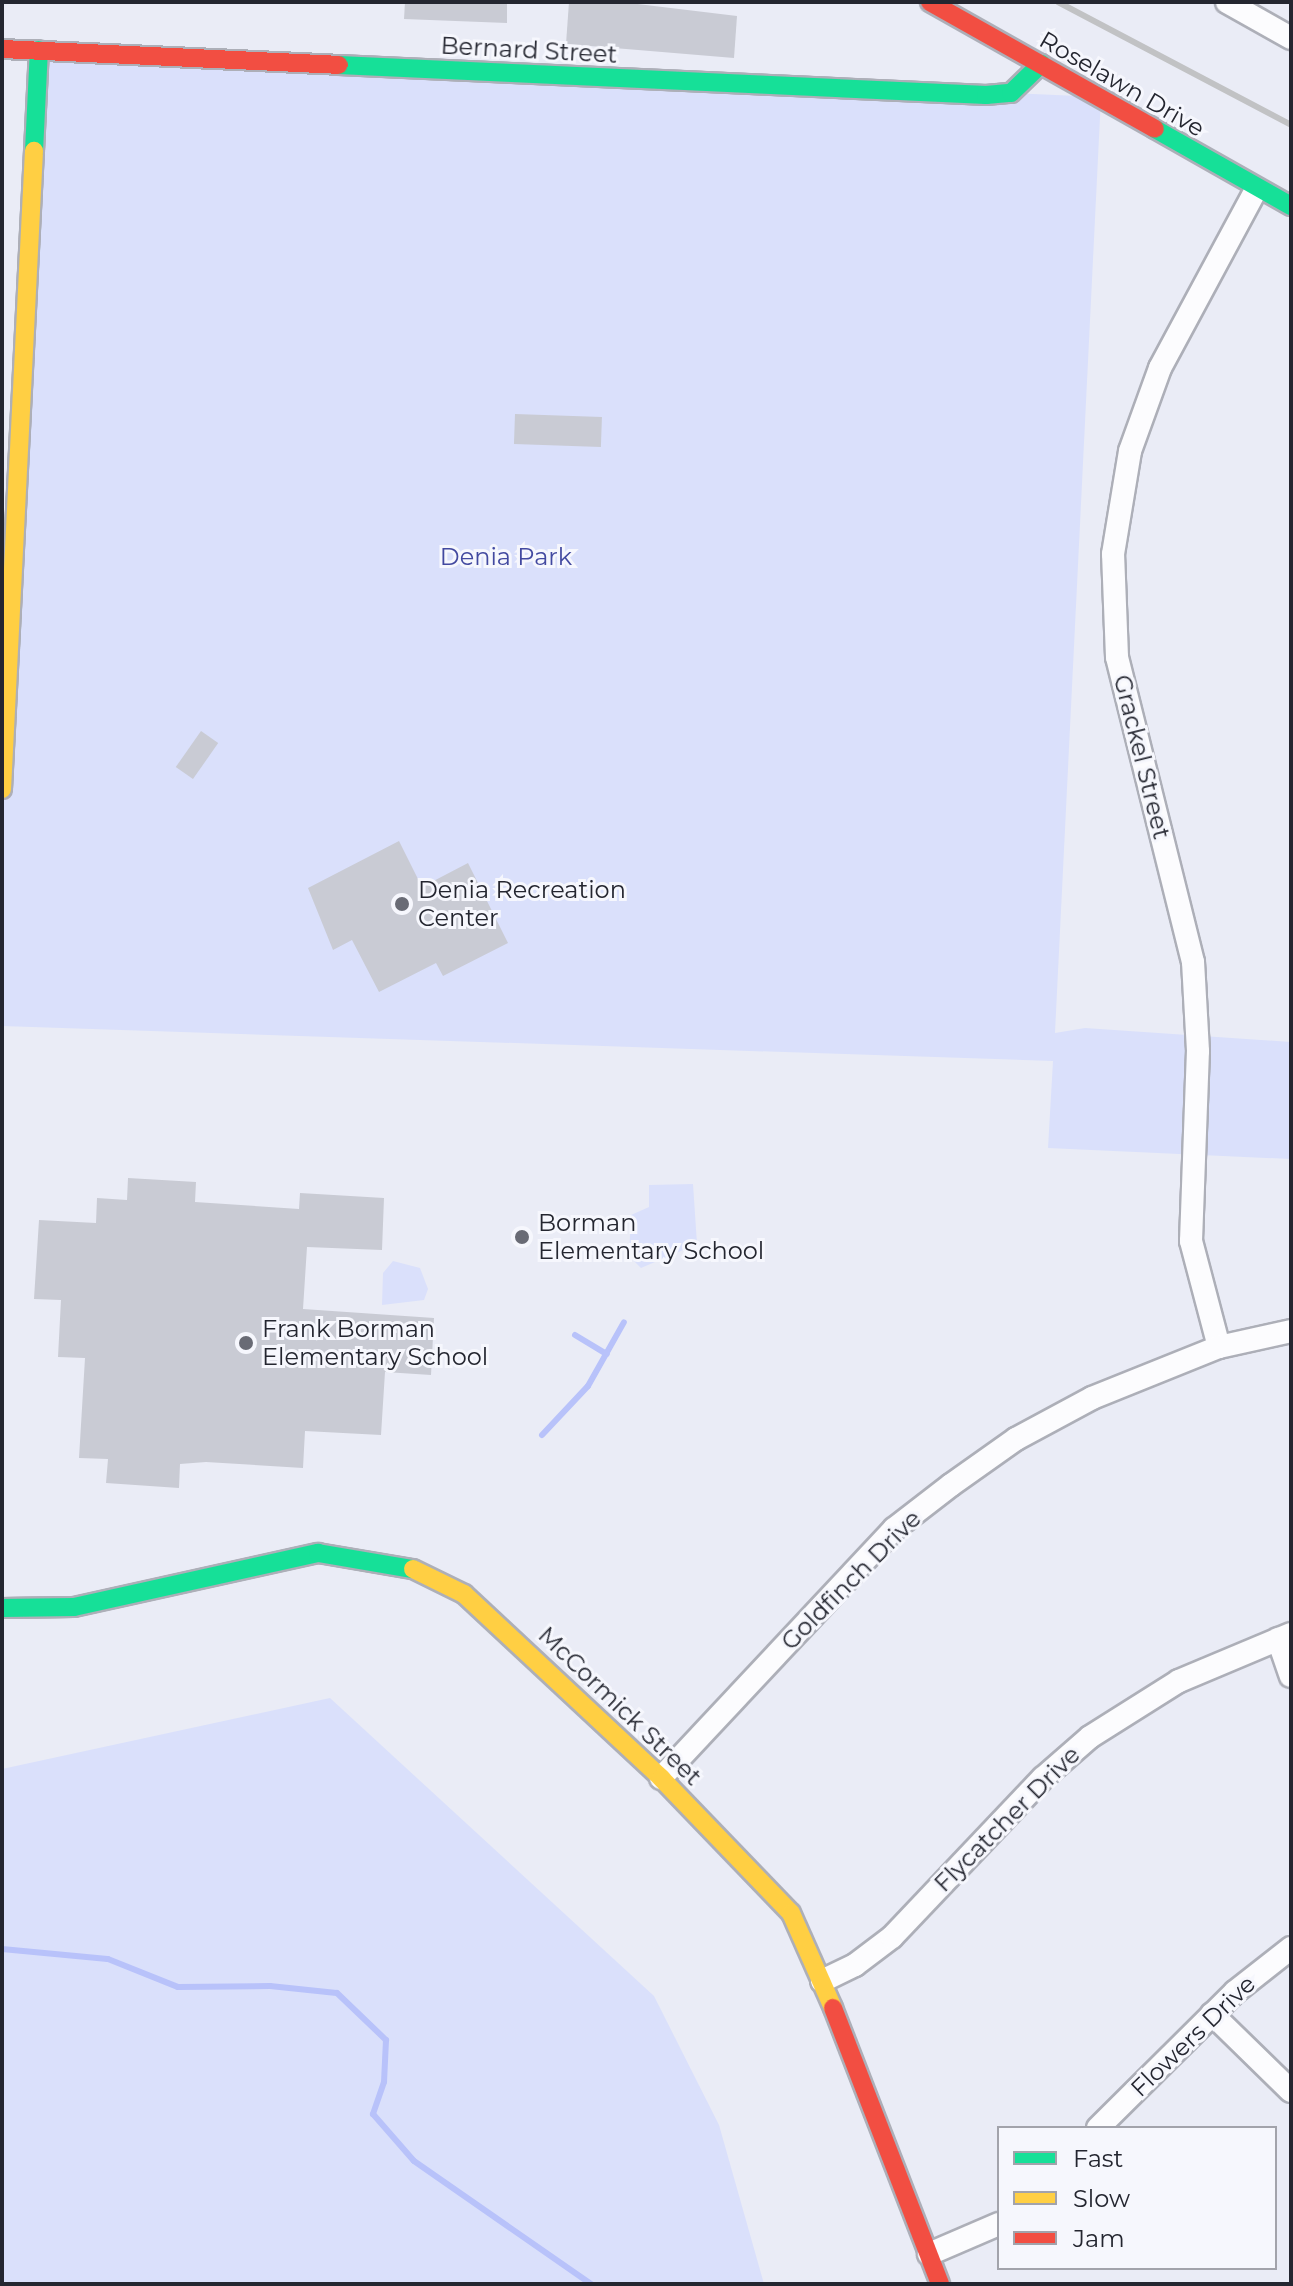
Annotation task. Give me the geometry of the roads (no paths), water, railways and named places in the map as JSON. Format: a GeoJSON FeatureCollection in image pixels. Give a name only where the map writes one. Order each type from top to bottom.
{"type":"FeatureCollection","features":[{"type":"Feature","properties":{"kind":"street","name":"Roselawn Drive"},"geometry":{"type":"LineString","coordinates":[[930,2],[1256,190],[1291,206]]}},
{"type":"Feature","properties":{"kind":"street"},"geometry":{"type":"LineString","coordinates":[[1227,2],[1291,38]]}},
{"type":"Feature","properties":{"kind":"street","name":"Bernard Street"},"geometry":{"type":"LineString","coordinates":[[2,49],[986,95],[1011,93],[1041,64]]}},
{"type":"Feature","properties":{"kind":"street"},"geometry":{"type":"LineString","coordinates":[[2,789],[12,433],[39,50]]}},
{"type":"Feature","properties":{"kind":"street","name":"Grackel Street"},"geometry":{"type":"LineString","coordinates":[[1219,1347],[1191,1241],[1198,1051],[1193,962],[1117,657],[1113,554],[1130,451],[1160,368],[1256,190]]}},
{"type":"Feature","properties":{"kind":"street","name":"Goldfinch Drive"},"geometry":{"type":"LineString","coordinates":[[661,1778],[905,1520],[1016,1439],[1105,1392],[1219,1347],[1291,1331]]}},
{"type":"Feature","properties":{"kind":"street","name":"McCormick Street"},"geometry":{"type":"LineString","coordinates":[[2,1608],[74,1607],[318,1553],[405,1565],[490,1614],[661,1778],[774,1893],[804,1935],[940,2284]]}},
{"type":"Feature","properties":{"kind":"street"},"geometry":{"type":"LineString","coordinates":[[1284,1636],[1291,1676]]}},
{"type":"Feature","properties":{"kind":"street","name":"Flycatcher Drive"},"geometry":{"type":"LineString","coordinates":[[822,1981],[855,1965],[892,1937],[1043,1778],[1090,1737],[1179,1681],[1284,1636]]}},
{"type":"Feature","properties":{"kind":"street","name":"Flowers Drive"},"geometry":{"type":"LineString","coordinates":[[1100,2126],[1212,2014],[1291,1948]]}},
{"type":"Feature","properties":{"kind":"street"},"geometry":{"type":"LineString","coordinates":[[1212,2014],[1291,2091]]}},
{"type":"Feature","properties":{"kind":"street"},"geometry":{"type":"LineString","coordinates":[[929,2254],[997,2225]]}},
{"type":"Feature","properties":{"kind":"waterway"},"geometry":{"type":"LineString","coordinates":[[542,1435],[588,1386],[624,1322]]}},
{"type":"Feature","properties":{"kind":"waterway"},"geometry":{"type":"LineString","coordinates":[[575,1335],[607,1354]]}},
{"type":"Feature","properties":{"kind":"waterway"},"geometry":{"type":"LineString","coordinates":[[2,1949],[108,1959],[178,1987],[270,1986],[337,1993],[386,2040],[384,2082],[373,2114],[414,2161],[591,2284]]}},
{"type":"Feature","properties":{"kind":"railway"},"geometry":{"type":"LineString","coordinates":[[1058,2],[1291,125]]}},
{"type":"Feature","properties":{"kind":"place","name":"Denia Recreation Center"},"geometry":{"type":"Point","coordinates":[402,904]}},
{"type":"Feature","properties":{"kind":"place","name":"Borman Elementary School"},"geometry":{"type":"Point","coordinates":[522,1237]}},
{"type":"Feature","properties":{"kind":"place","name":"Frank Borman Elementary School"},"geometry":{"type":"Point","coordinates":[246,1343]}},
{"type":"Feature","properties":{"kind":"park label","name":"Denia Park"},"geometry":{"type":"Point","coordinates":[506,557]}}]}
